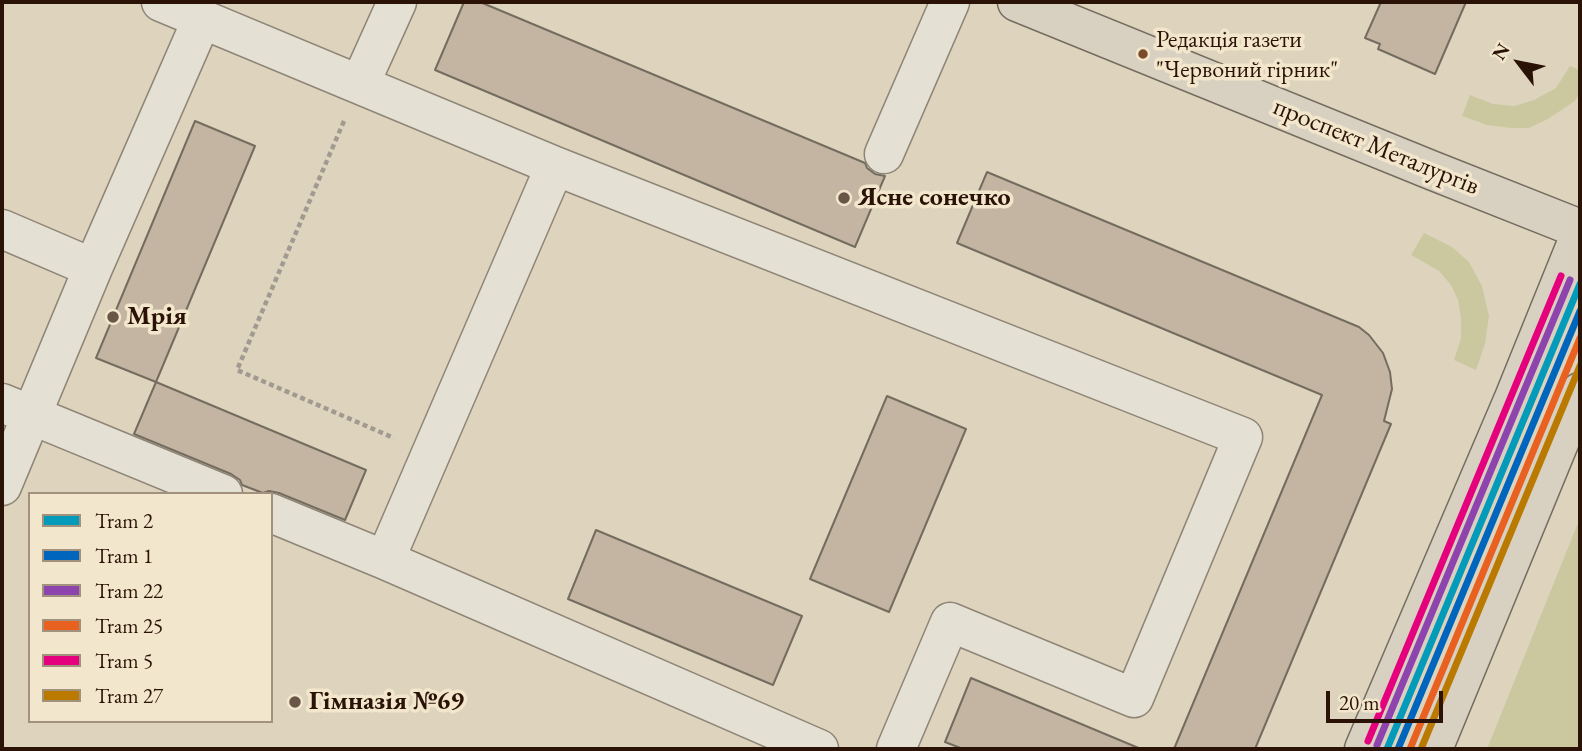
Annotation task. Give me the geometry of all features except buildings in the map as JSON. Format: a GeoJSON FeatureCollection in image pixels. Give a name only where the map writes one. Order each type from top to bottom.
{"type":"FeatureCollection","features":[{"type":"Feature","properties":{"kind":"main road","name":"проспект Металургів"},"geometry":{"type":"LineString","coordinates":[[1017,2],[1580,229]]}},
{"type":"Feature","properties":{"kind":"main road"},"geometry":{"type":"LineString","coordinates":[[1364,749],[1514,398],[1580,235]]}},
{"type":"Feature","properties":{"kind":"main road"},"geometry":{"type":"LineString","coordinates":[[1433,749],[1580,393]]}},
{"type":"Feature","properties":{"kind":"lane"},"geometry":{"type":"LineString","coordinates":[[161,2],[555,166],[1243,437],[1135,698],[950,622],[896,749]]}},
{"type":"Feature","properties":{"kind":"lane"},"geometry":{"type":"LineString","coordinates":[[360,84],[397,2]]}},
{"type":"Feature","properties":{"kind":"lane"},"geometry":{"type":"LineString","coordinates":[[884,154],[950,2]]}},
{"type":"Feature","properties":{"kind":"lane"},"geometry":{"type":"LineString","coordinates":[[2,486],[17,409],[93,268],[202,19]]}},
{"type":"Feature","properties":{"kind":"lane"},"geometry":{"type":"LineString","coordinates":[[385,560],[555,166]]}},
{"type":"Feature","properties":{"kind":"lane"},"geometry":{"type":"LineString","coordinates":[[2,229],[93,268]]}},
{"type":"Feature","properties":{"kind":"lane"},"geometry":{"type":"LineString","coordinates":[[17,409],[218,492]]}},
{"type":"Feature","properties":{"kind":"lane"},"geometry":{"type":"LineString","coordinates":[[273,514],[819,749]]}},
{"type":"Feature","properties":{"kind":"path"},"geometry":{"type":"LineString","coordinates":[[360,84],[237,370],[430,453]]}},
{"type":"Feature","properties":{"kind":"shaded area"},"geometry":{"type":"Polygon","coordinates":[[[1570,66],[1580,70],[1580,92],[1575,101],[1529,128],[1487,125],[1462,116],[1470,95],[1493,104],[1514,106],[1534,100],[1556,88],[1570,66]]]}},
{"type":"Feature","properties":{"kind":"shaded area"},"geometry":{"type":"Polygon","coordinates":[[[1424,233],[1452,247],[1469,262],[1482,286],[1489,316],[1485,344],[1476,370],[1454,360],[1461,338],[1461,318],[1458,300],[1451,285],[1439,271],[1411,255],[1424,233]]]}},
{"type":"Feature","properties":{"kind":"shaded area"},"geometry":{"type":"Polygon","coordinates":[[[1580,518],[1580,749],[1487,749],[1580,518]]]}},
{"type":"Feature","properties":{"kind":"tram line","name":"5"},"geometry":{"type":"LineString","coordinates":[[1368,741],[1561,276]]}},
{"type":"Feature","properties":{"kind":"tram line","name":"22"},"geometry":{"type":"LineString","coordinates":[[1377,745],[1570,280]]}},
{"type":"Feature","properties":{"kind":"tram line","name":"2"},"geometry":{"type":"LineString","coordinates":[[1387,749],[1580,284]]}},
{"type":"Feature","properties":{"kind":"tram line","name":"1"},"geometry":{"type":"LineString","coordinates":[[1398,749],[1580,311]]}},
{"type":"Feature","properties":{"kind":"tram line","name":"25"},"geometry":{"type":"LineString","coordinates":[[1410,749],[1580,338]]}},
{"type":"Feature","properties":{"kind":"tram line","name":"27"},"geometry":{"type":"LineString","coordinates":[[1421,749],[1580,366]]}},
{"type":"Feature","properties":{"kind":"place","name":"Редакція газети \"Червоний гірник\""},"geometry":{"type":"Point","coordinates":[1143,54]}},
{"type":"Feature","properties":{"kind":"place","name":"Ясне сонечко"},"geometry":{"type":"Point","coordinates":[844,198]}},
{"type":"Feature","properties":{"kind":"place","name":"Мрія"},"geometry":{"type":"Point","coordinates":[113,317]}},
{"type":"Feature","properties":{"kind":"place","name":"Гімназія №69"},"geometry":{"type":"Point","coordinates":[295,702]}}]}
